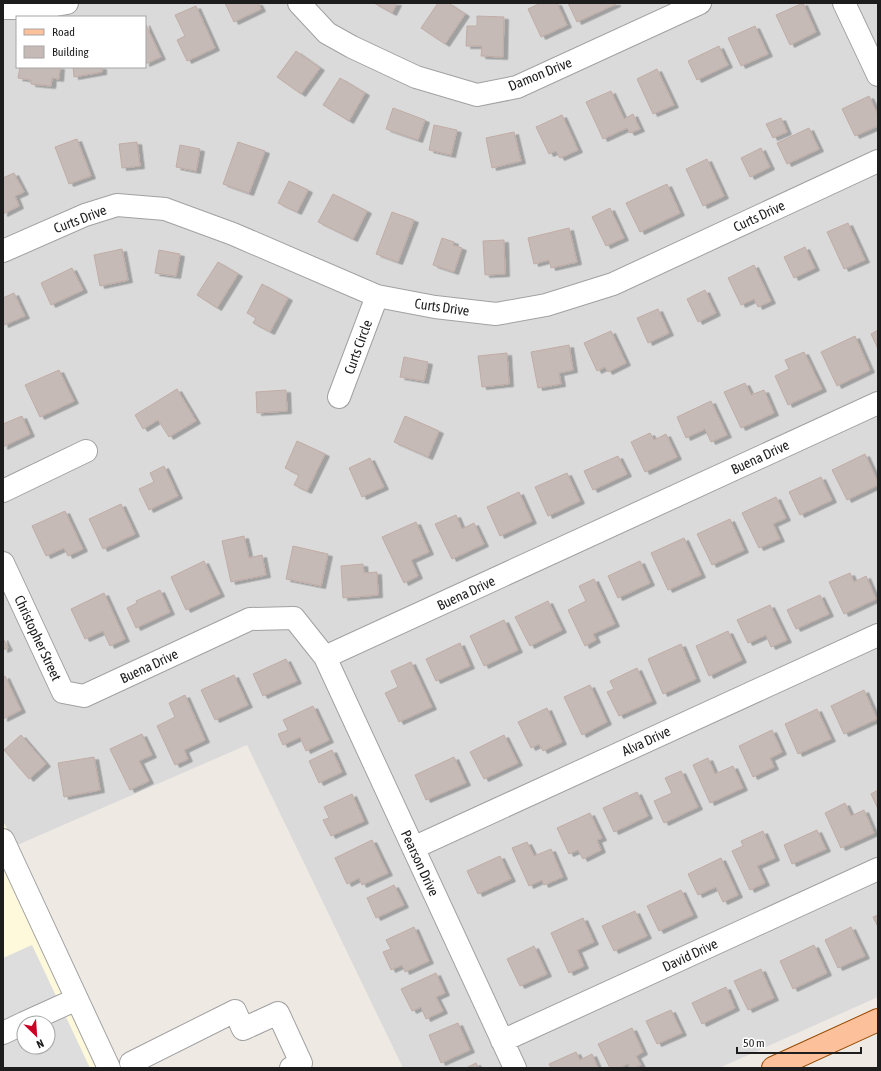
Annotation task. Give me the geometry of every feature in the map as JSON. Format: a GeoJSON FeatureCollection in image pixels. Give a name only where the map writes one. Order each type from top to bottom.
{"type":"FeatureCollection","features":[{"type":"Feature","properties":{"kind":"main road"},"geometry":{"type":"LineString","coordinates":[[773,1068],[878,1020]]}},
{"type":"Feature","properties":{"kind":"street"},"geometry":{"type":"LineString","coordinates":[[3,8],[39,8],[67,3]]}},
{"type":"Feature","properties":{"kind":"street","name":"Damon Drive"},"geometry":{"type":"LineString","coordinates":[[299,3],[327,33],[352,47],[416,77],[477,95],[517,87],[700,3]]}},
{"type":"Feature","properties":{"kind":"street"},"geometry":{"type":"LineString","coordinates":[[844,3],[878,75]]}},
{"type":"Feature","properties":{"kind":"street","name":"Curts Drive"},"geometry":{"type":"LineString","coordinates":[[3,251],[85,215],[117,205],[165,209],[233,234],[377,296],[435,307],[496,314],[546,305],[613,284],[878,161]]}},
{"type":"Feature","properties":{"kind":"street","name":"Curts Circle"},"geometry":{"type":"LineString","coordinates":[[339,397],[377,296]]}},
{"type":"Feature","properties":{"kind":"street","name":"Buena Drive"},"geometry":{"type":"LineString","coordinates":[[63,692],[84,696],[250,619],[294,618],[325,657],[878,404]]}},
{"type":"Feature","properties":{"kind":"street"},"geometry":{"type":"LineString","coordinates":[[3,491],[86,451]]}},
{"type":"Feature","properties":{"kind":"street","name":"Christopher Street"},"geometry":{"type":"LineString","coordinates":[[3,563],[63,692]]}},
{"type":"Feature","properties":{"kind":"street","name":"Alva Drive"},"geometry":{"type":"LineString","coordinates":[[413,848],[878,635]]}},
{"type":"Feature","properties":{"kind":"street","name":"Pearson Drive"},"geometry":{"type":"LineString","coordinates":[[325,657],[515,1068]]}},
{"type":"Feature","properties":{"kind":"street"},"geometry":{"type":"LineString","coordinates":[[3,840],[109,1068]]}},
{"type":"Feature","properties":{"kind":"street","name":"David Drive"},"geometry":{"type":"LineString","coordinates":[[502,1040],[878,869]]}},
{"type":"Feature","properties":{"kind":"street"},"geometry":{"type":"LineString","coordinates":[[42,1015],[77,999]]}},
{"type":"Feature","properties":{"kind":"street"},"geometry":{"type":"LineString","coordinates":[[133,1068],[131,1063],[235,1011],[243,1028],[278,1012],[301,1063],[291,1068]]}},
{"type":"Feature","properties":{"kind":"street"},"geometry":{"type":"LineString","coordinates":[[3,1033],[16,1027]]}},
{"type":"Feature","properties":{"kind":"shaded area"},"geometry":{"type":"Polygon","coordinates":[[[3,3],[878,3],[878,997],[719,1068],[403,1068],[247,745],[15,846],[3,821],[3,3]]]}},
{"type":"Feature","properties":{"kind":"shaded area"},"geometry":{"type":"Polygon","coordinates":[[[3,821],[120,1068],[3,1068],[3,821]]]}},
{"type":"Feature","properties":{"kind":"shaded area"},"geometry":{"type":"Polygon","coordinates":[[[32,945],[90,1068],[3,1068],[3,958],[32,945]]]}},
{"type":"Feature","properties":{"kind":"building"},"geometry":{"type":"Polygon","coordinates":[[[225,3],[258,3],[261,9],[234,22],[225,3]]]}},
{"type":"Feature","properties":{"kind":"building"},"geometry":{"type":"Polygon","coordinates":[[[374,3],[397,3],[392,13],[374,3]]]}},
{"type":"Feature","properties":{"kind":"building"},"geometry":{"type":"Polygon","coordinates":[[[438,3],[448,3],[465,14],[445,44],[421,28],[438,3]]]}},
{"type":"Feature","properties":{"kind":"building"},"geometry":{"type":"Polygon","coordinates":[[[541,3],[557,3],[567,25],[541,37],[528,9],[541,3]]]}},
{"type":"Feature","properties":{"kind":"building"},"geometry":{"type":"Polygon","coordinates":[[[568,3],[616,3],[616,4],[577,22],[568,3]]]}},
{"type":"Feature","properties":{"kind":"building"},"geometry":{"type":"Polygon","coordinates":[[[803,3],[816,32],[790,45],[776,15],[803,3]]]}},
{"type":"Feature","properties":{"kind":"building"},"geometry":{"type":"Polygon","coordinates":[[[196,6],[215,48],[187,61],[177,40],[185,36],[175,15],[196,6]]]}},
{"type":"Feature","properties":{"kind":"building"},"geometry":{"type":"Polygon","coordinates":[[[477,16],[504,17],[503,57],[481,56],[482,46],[466,46],[467,26],[477,26],[477,16]]]}},
{"type":"Feature","properties":{"kind":"building"},"geometry":{"type":"Polygon","coordinates":[[[146,25],[161,57],[146,64],[146,25]]]}},
{"type":"Feature","properties":{"kind":"building"},"geometry":{"type":"Polygon","coordinates":[[[755,26],[768,54],[741,66],[728,38],[755,26]]]}},
{"type":"Feature","properties":{"kind":"building"},"geometry":{"type":"Polygon","coordinates":[[[719,46],[728,65],[697,80],[688,61],[719,46]]]}},
{"type":"Feature","properties":{"kind":"building"},"geometry":{"type":"Polygon","coordinates":[[[296,51],[320,68],[301,94],[277,77],[296,51]]]}},
{"type":"Feature","properties":{"kind":"building"},"geometry":{"type":"Polygon","coordinates":[[[20,68],[60,68],[59,79],[52,78],[51,86],[31,84],[31,80],[18,78],[20,68]]]}},
{"type":"Feature","properties":{"kind":"building"},"geometry":{"type":"Polygon","coordinates":[[[73,68],[102,68],[102,72],[74,77],[73,68]]]}},
{"type":"Feature","properties":{"kind":"building"},"geometry":{"type":"Polygon","coordinates":[[[657,69],[674,105],[653,114],[637,79],[657,69]]]}},
{"type":"Feature","properties":{"kind":"building"},"geometry":{"type":"Polygon","coordinates":[[[340,78],[365,93],[349,121],[323,105],[340,78]]]}},
{"type":"Feature","properties":{"kind":"building"},"geometry":{"type":"Polygon","coordinates":[[[611,91],[624,119],[633,114],[640,129],[630,133],[627,128],[603,139],[586,102],[611,91]]]}},
{"type":"Feature","properties":{"kind":"building"},"geometry":{"type":"Polygon","coordinates":[[[869,96],[878,115],[878,126],[855,136],[842,109],[869,96]]]}},
{"type":"Feature","properties":{"kind":"building"},"geometry":{"type":"Polygon","coordinates":[[[393,108],[425,120],[418,140],[386,129],[393,108]]]}},
{"type":"Feature","properties":{"kind":"building"},"geometry":{"type":"Polygon","coordinates":[[[562,115],[578,150],[560,158],[556,151],[549,154],[536,127],[562,115]]]}},
{"type":"Feature","properties":{"kind":"building"},"geometry":{"type":"Polygon","coordinates":[[[781,118],[787,132],[773,138],[766,124],[781,118]]]}},
{"type":"Feature","properties":{"kind":"building"},"geometry":{"type":"Polygon","coordinates":[[[434,125],[457,130],[451,155],[429,150],[434,125]]]}},
{"type":"Feature","properties":{"kind":"building"},"geometry":{"type":"Polygon","coordinates":[[[809,128],[819,149],[787,164],[777,143],[809,128]]]}},
{"type":"Feature","properties":{"kind":"building"},"geometry":{"type":"Polygon","coordinates":[[[514,132],[521,161],[492,168],[486,138],[514,132]]]}},
{"type":"Feature","properties":{"kind":"building"},"geometry":{"type":"Polygon","coordinates":[[[77,139],[91,176],[69,184],[55,147],[77,139]]]}},
{"type":"Feature","properties":{"kind":"building"},"geometry":{"type":"Polygon","coordinates":[[[137,142],[140,166],[122,168],[119,144],[137,142]]]}},
{"type":"Feature","properties":{"kind":"building"},"geometry":{"type":"Polygon","coordinates":[[[238,142],[265,151],[249,193],[223,184],[238,142]]]}},
{"type":"Feature","properties":{"kind":"building"},"geometry":{"type":"Polygon","coordinates":[[[180,145],[200,149],[196,171],[176,167],[180,145]]]}},
{"type":"Feature","properties":{"kind":"building"},"geometry":{"type":"Polygon","coordinates":[[[761,148],[770,167],[750,177],[741,158],[761,148]]]}},
{"type":"Feature","properties":{"kind":"building"},"geometry":{"type":"Polygon","coordinates":[[[707,159],[724,196],[703,206],[686,169],[707,159]]]}},
{"type":"Feature","properties":{"kind":"building"},"geometry":{"type":"Polygon","coordinates":[[[14,173],[24,192],[15,196],[19,206],[3,214],[3,178],[14,173]]]}},
{"type":"Feature","properties":{"kind":"building"},"geometry":{"type":"Polygon","coordinates":[[[289,181],[308,190],[297,212],[278,203],[289,181]]]}},
{"type":"Feature","properties":{"kind":"building"},"geometry":{"type":"Polygon","coordinates":[[[667,184],[680,213],[640,232],[626,203],[667,184]]]}},
{"type":"Feature","properties":{"kind":"building"},"geometry":{"type":"Polygon","coordinates":[[[333,194],[367,211],[353,239],[318,222],[333,194]]]}},
{"type":"Feature","properties":{"kind":"building"},"geometry":{"type":"Polygon","coordinates":[[[610,208],[624,238],[606,246],[592,217],[610,208]]]}},
{"type":"Feature","properties":{"kind":"building"},"geometry":{"type":"Polygon","coordinates":[[[392,212],[414,220],[398,262],[376,254],[392,212]]]}},
{"type":"Feature","properties":{"kind":"building"},"geometry":{"type":"Polygon","coordinates":[[[848,223],[865,260],[844,269],[827,232],[848,223]]]}},
{"type":"Feature","properties":{"kind":"building"},"geometry":{"type":"Polygon","coordinates":[[[569,228],[577,262],[551,268],[549,260],[534,264],[528,238],[569,228]]]}},
{"type":"Feature","properties":{"kind":"building"},"geometry":{"type":"Polygon","coordinates":[[[442,238],[454,242],[453,245],[462,248],[454,272],[433,265],[442,238]]]}},
{"type":"Feature","properties":{"kind":"building"},"geometry":{"type":"Polygon","coordinates":[[[504,240],[505,274],[485,275],[483,241],[504,240]]]}},
{"type":"Feature","properties":{"kind":"building"},"geometry":{"type":"Polygon","coordinates":[[[805,247],[815,268],[794,278],[784,257],[805,247]]]}},
{"type":"Feature","properties":{"kind":"building"},"geometry":{"type":"Polygon","coordinates":[[[122,249],[128,280],[100,286],[94,255],[122,249]]]}},
{"type":"Feature","properties":{"kind":"building"},"geometry":{"type":"Polygon","coordinates":[[[159,250],[180,254],[176,276],[155,273],[159,250]]]}},
{"type":"Feature","properties":{"kind":"building"},"geometry":{"type":"Polygon","coordinates":[[[218,262],[238,274],[217,308],[197,295],[218,262]]]}},
{"type":"Feature","properties":{"kind":"building"},"geometry":{"type":"Polygon","coordinates":[[[754,265],[771,301],[758,307],[754,299],[741,305],[728,278],[754,265]]]}},
{"type":"Feature","properties":{"kind":"building"},"geometry":{"type":"Polygon","coordinates":[[[72,268],[83,290],[51,305],[41,283],[72,268]]]}},
{"type":"Feature","properties":{"kind":"building"},"geometry":{"type":"Polygon","coordinates":[[[262,284],[288,298],[270,332],[253,323],[256,318],[247,313],[262,284]]]}},
{"type":"Feature","properties":{"kind":"building"},"geometry":{"type":"Polygon","coordinates":[[[705,290],[716,313],[698,322],[687,299],[705,290]]]}},
{"type":"Feature","properties":{"kind":"building"},"geometry":{"type":"Polygon","coordinates":[[[14,293],[25,316],[4,325],[3,298],[14,293]]]}},
{"type":"Feature","properties":{"kind":"building"},"geometry":{"type":"Polygon","coordinates":[[[658,309],[669,333],[648,343],[637,318],[658,309]]]}},
{"type":"Feature","properties":{"kind":"building"},"geometry":{"type":"Polygon","coordinates":[[[878,330],[878,349],[871,334],[878,330]]]}},
{"type":"Feature","properties":{"kind":"building"},"geometry":{"type":"Polygon","coordinates":[[[611,331],[626,363],[608,372],[605,367],[597,371],[584,343],[611,331]]]}},
{"type":"Feature","properties":{"kind":"building"},"geometry":{"type":"Polygon","coordinates":[[[855,336],[870,370],[837,386],[821,352],[855,336]]]}},
{"type":"Feature","properties":{"kind":"building"},"geometry":{"type":"Polygon","coordinates":[[[569,345],[573,370],[559,373],[561,384],[538,388],[531,352],[569,345]]]}},
{"type":"Feature","properties":{"kind":"building"},"geometry":{"type":"Polygon","coordinates":[[[804,352],[822,389],[788,405],[775,376],[789,369],[785,360],[804,352]]]}},
{"type":"Feature","properties":{"kind":"building"},"geometry":{"type":"Polygon","coordinates":[[[507,353],[509,384],[482,387],[478,356],[507,353]]]}},
{"type":"Feature","properties":{"kind":"building"},"geometry":{"type":"Polygon","coordinates":[[[404,357],[428,362],[424,381],[400,377],[404,357]]]}},
{"type":"Feature","properties":{"kind":"building"},"geometry":{"type":"Polygon","coordinates":[[[59,370],[74,401],[40,417],[25,385],[59,370]]]}},
{"type":"Feature","properties":{"kind":"building"},"geometry":{"type":"Polygon","coordinates":[[[745,383],[751,395],[764,390],[774,413],[741,428],[724,392],[745,383]]]}},
{"type":"Feature","properties":{"kind":"building"},"geometry":{"type":"Polygon","coordinates":[[[177,389],[196,421],[169,437],[158,420],[143,429],[135,415],[177,389]]]}},
{"type":"Feature","properties":{"kind":"building"},"geometry":{"type":"Polygon","coordinates":[[[286,390],[287,411],[257,413],[256,392],[286,390]]]}},
{"type":"Feature","properties":{"kind":"building"},"geometry":{"type":"Polygon","coordinates":[[[711,401],[727,435],[711,442],[705,429],[686,438],[677,417],[711,401]]]}},
{"type":"Feature","properties":{"kind":"building"},"geometry":{"type":"Polygon","coordinates":[[[22,416],[30,434],[3,447],[3,424],[22,416]]]}},
{"type":"Feature","properties":{"kind":"building"},"geometry":{"type":"Polygon","coordinates":[[[405,416],[439,431],[428,457],[394,442],[405,416]]]}},
{"type":"Feature","properties":{"kind":"building"},"geometry":{"type":"Polygon","coordinates":[[[650,433],[654,440],[666,434],[677,457],[645,472],[631,442],[650,433]]]}},
{"type":"Feature","properties":{"kind":"building"},"geometry":{"type":"Polygon","coordinates":[[[297,441],[325,454],[307,491],[294,485],[299,475],[285,468],[297,441]]]}},
{"type":"Feature","properties":{"kind":"building"},"geometry":{"type":"Polygon","coordinates":[[[865,454],[878,485],[847,500],[832,470],[865,454]]]}},
{"type":"Feature","properties":{"kind":"building"},"geometry":{"type":"Polygon","coordinates":[[[618,456],[627,474],[593,490],[584,471],[618,456]]]}},
{"type":"Feature","properties":{"kind":"building"},"geometry":{"type":"Polygon","coordinates":[[[370,458],[384,487],[362,497],[349,468],[370,458]]]}},
{"type":"Feature","properties":{"kind":"building"},"geometry":{"type":"Polygon","coordinates":[[[164,466],[178,496],[149,510],[139,489],[154,482],[150,473],[164,466]]]}},
{"type":"Feature","properties":{"kind":"building"},"geometry":{"type":"Polygon","coordinates":[[[567,473],[580,501],[548,516],[535,487],[567,473]]]}},
{"type":"Feature","properties":{"kind":"building"},"geometry":{"type":"Polygon","coordinates":[[[821,477],[832,500],[800,515],[789,492],[821,477]]]}},
{"type":"Feature","properties":{"kind":"building"},"geometry":{"type":"Polygon","coordinates":[[[519,492],[532,521],[500,536],[487,507],[519,492]]]}},
{"type":"Feature","properties":{"kind":"building"},"geometry":{"type":"Polygon","coordinates":[[[776,497],[786,518],[773,524],[780,539],[759,548],[742,513],[776,497]]]}},
{"type":"Feature","properties":{"kind":"building"},"geometry":{"type":"Polygon","coordinates":[[[121,504],[135,534],[103,549],[89,519],[121,504]]]}},
{"type":"Feature","properties":{"kind":"building"},"geometry":{"type":"Polygon","coordinates":[[[65,511],[83,549],[68,556],[64,548],[46,556],[32,526],[65,511]]]}},
{"type":"Feature","properties":{"kind":"building"},"geometry":{"type":"Polygon","coordinates":[[[456,515],[462,529],[474,523],[484,544],[452,559],[435,524],[456,515]]]}},
{"type":"Feature","properties":{"kind":"building"},"geometry":{"type":"Polygon","coordinates":[[[730,519],[744,550],[712,565],[697,534],[730,519]]]}},
{"type":"Feature","properties":{"kind":"building"},"geometry":{"type":"Polygon","coordinates":[[[416,522],[429,552],[411,560],[418,576],[404,583],[382,537],[416,522]]]}},
{"type":"Feature","properties":{"kind":"building"},"geometry":{"type":"Polygon","coordinates":[[[244,536],[249,558],[262,555],[266,575],[231,582],[222,541],[244,536]]]}},
{"type":"Feature","properties":{"kind":"building"},"geometry":{"type":"Polygon","coordinates":[[[684,538],[701,575],[668,590],[651,553],[684,538]]]}},
{"type":"Feature","properties":{"kind":"building"},"geometry":{"type":"Polygon","coordinates":[[[293,546],[328,554],[321,586],[286,579],[293,546]]]}},
{"type":"Feature","properties":{"kind":"building"},"geometry":{"type":"Polygon","coordinates":[[[204,561],[220,594],[186,610],[171,577],[204,561]]]}},
{"type":"Feature","properties":{"kind":"building"},"geometry":{"type":"Polygon","coordinates":[[[640,561],[650,583],[618,598],[608,576],[640,561]]]}},
{"type":"Feature","properties":{"kind":"building"},"geometry":{"type":"Polygon","coordinates":[[[363,564],[364,573],[377,572],[378,595],[343,598],[341,566],[363,564]]]}},
{"type":"Feature","properties":{"kind":"building"},"geometry":{"type":"Polygon","coordinates":[[[850,573],[854,582],[866,576],[876,599],[844,614],[829,582],[850,573]]]}},
{"type":"Feature","properties":{"kind":"building"},"geometry":{"type":"Polygon","coordinates":[[[594,579],[615,624],[593,634],[596,640],[585,646],[568,610],[586,601],[579,586],[594,579]]]}},
{"type":"Feature","properties":{"kind":"building"},"geometry":{"type":"Polygon","coordinates":[[[160,590],[170,612],[136,628],[127,608],[137,603],[136,601],[160,590]]]}},
{"type":"Feature","properties":{"kind":"building"},"geometry":{"type":"Polygon","coordinates":[[[104,593],[125,639],[110,646],[103,631],[85,639],[71,609],[104,593]]]}},
{"type":"Feature","properties":{"kind":"building"},"geometry":{"type":"Polygon","coordinates":[[[820,595],[829,614],[796,629],[787,610],[820,595]]]}},
{"type":"Feature","properties":{"kind":"building"},"geometry":{"type":"Polygon","coordinates":[[[548,601],[562,630],[530,646],[515,617],[548,601]]]}},
{"type":"Feature","properties":{"kind":"building"},"geometry":{"type":"Polygon","coordinates":[[[770,605],[787,640],[771,647],[766,635],[748,643],[737,620],[770,605]]]}},
{"type":"Feature","properties":{"kind":"building"},"geometry":{"type":"Polygon","coordinates":[[[504,620],[518,650],[484,666],[470,636],[504,620]]]}},
{"type":"Feature","properties":{"kind":"building"},"geometry":{"type":"Polygon","coordinates":[[[728,631],[742,660],[709,676],[696,646],[728,631]]]}},
{"type":"Feature","properties":{"kind":"building"},"geometry":{"type":"Polygon","coordinates":[[[3,638],[8,648],[3,650],[3,638]]]}},
{"type":"Feature","properties":{"kind":"building"},"geometry":{"type":"Polygon","coordinates":[[[460,643],[470,666],[436,681],[426,659],[460,643]]]}},
{"type":"Feature","properties":{"kind":"building"},"geometry":{"type":"Polygon","coordinates":[[[681,644],[696,679],[663,694],[648,659],[681,644]]]}},
{"type":"Feature","properties":{"kind":"building"},"geometry":{"type":"Polygon","coordinates":[[[286,659],[297,681],[263,696],[253,674],[286,659]]]}},
{"type":"Feature","properties":{"kind":"building"},"geometry":{"type":"Polygon","coordinates":[[[411,662],[432,707],[399,722],[385,693],[398,687],[391,671],[411,662]]]}},
{"type":"Feature","properties":{"kind":"building"},"geometry":{"type":"Polygon","coordinates":[[[637,668],[652,701],[619,716],[607,692],[614,689],[610,681],[637,668]]]}},
{"type":"Feature","properties":{"kind":"building"},"geometry":{"type":"Polygon","coordinates":[[[234,675],[248,705],[215,720],[201,690],[234,675]]]}},
{"type":"Feature","properties":{"kind":"building"},"geometry":{"type":"Polygon","coordinates":[[[5,676],[21,710],[3,719],[3,677],[5,676]]]}},
{"type":"Feature","properties":{"kind":"building"},"geometry":{"type":"Polygon","coordinates":[[[590,685],[607,722],[582,735],[564,697],[590,685]]]}},
{"type":"Feature","properties":{"kind":"building"},"geometry":{"type":"Polygon","coordinates":[[[864,690],[877,719],[844,734],[831,706],[864,690]]]}},
{"type":"Feature","properties":{"kind":"building"},"geometry":{"type":"Polygon","coordinates":[[[185,695],[205,740],[184,750],[188,759],[175,765],[157,726],[175,717],[169,703],[185,695]]]}},
{"type":"Feature","properties":{"kind":"building"},"geometry":{"type":"Polygon","coordinates":[[[313,706],[329,740],[306,751],[300,737],[283,745],[278,734],[288,730],[283,720],[313,706]]]}},
{"type":"Feature","properties":{"kind":"building"},"geometry":{"type":"Polygon","coordinates":[[[547,708],[562,742],[543,751],[539,744],[531,748],[518,722],[547,708]]]}},
{"type":"Feature","properties":{"kind":"building"},"geometry":{"type":"Polygon","coordinates":[[[817,709],[831,739],[798,754],[785,724],[817,709]]]}},
{"type":"Feature","properties":{"kind":"building"},"geometry":{"type":"Polygon","coordinates":[[[772,730],[782,752],[770,758],[774,767],[753,777],[739,746],[772,730]]]}},
{"type":"Feature","properties":{"kind":"building"},"geometry":{"type":"Polygon","coordinates":[[[142,734],[152,755],[139,761],[149,781],[130,790],[110,749],[142,734]]]}},
{"type":"Feature","properties":{"kind":"building"},"geometry":{"type":"Polygon","coordinates":[[[21,735],[46,764],[29,779],[4,750],[21,735]]]}},
{"type":"Feature","properties":{"kind":"building"},"geometry":{"type":"Polygon","coordinates":[[[504,735],[518,763],[484,779],[470,752],[504,735]]]}},
{"type":"Feature","properties":{"kind":"building"},"geometry":{"type":"Polygon","coordinates":[[[332,750],[342,772],[319,783],[309,761],[332,750]]]}},
{"type":"Feature","properties":{"kind":"building"},"geometry":{"type":"Polygon","coordinates":[[[94,757],[100,790],[64,797],[58,763],[94,757]]]}},
{"type":"Feature","properties":{"kind":"building"},"geometry":{"type":"Polygon","coordinates":[[[454,757],[466,783],[426,800],[415,775],[454,757]]]}},
{"type":"Feature","properties":{"kind":"building"},"geometry":{"type":"Polygon","coordinates":[[[708,758],[715,774],[733,766],[743,788],[710,803],[693,765],[708,758]]]}},
{"type":"Feature","properties":{"kind":"building"},"geometry":{"type":"Polygon","coordinates":[[[681,771],[698,807],[664,823],[654,801],[672,793],[665,778],[681,771]]]}},
{"type":"Feature","properties":{"kind":"building"},"geometry":{"type":"Polygon","coordinates":[[[878,790],[878,809],[871,794],[878,790]]]}},
{"type":"Feature","properties":{"kind":"building"},"geometry":{"type":"Polygon","coordinates":[[[637,792],[648,816],[614,832],[603,808],[637,792]]]}},
{"type":"Feature","properties":{"kind":"building"},"geometry":{"type":"Polygon","coordinates":[[[352,794],[364,821],[331,836],[323,820],[329,818],[324,807],[352,794]]]}},
{"type":"Feature","properties":{"kind":"building"},"geometry":{"type":"Polygon","coordinates":[[[845,803],[851,816],[864,810],[874,833],[841,848],[825,813],[845,803]]]}},
{"type":"Feature","properties":{"kind":"building"},"geometry":{"type":"Polygon","coordinates":[[[590,813],[602,838],[597,840],[601,850],[583,859],[578,850],[569,854],[557,828],[590,813]]]}},
{"type":"Feature","properties":{"kind":"building"},"geometry":{"type":"Polygon","coordinates":[[[817,830],[826,849],[792,864],[784,845],[817,830]]]}},
{"type":"Feature","properties":{"kind":"building"},"geometry":{"type":"Polygon","coordinates":[[[763,831],[775,858],[757,866],[765,883],[750,890],[732,851],[743,846],[741,841],[763,831]]]}},
{"type":"Feature","properties":{"kind":"building"},"geometry":{"type":"Polygon","coordinates":[[[372,840],[388,873],[362,885],[359,878],[347,884],[335,858],[372,840]]]}},
{"type":"Feature","properties":{"kind":"building"},"geometry":{"type":"Polygon","coordinates":[[[527,842],[534,856],[551,849],[563,877],[544,885],[542,880],[529,886],[512,848],[527,842]]]}},
{"type":"Feature","properties":{"kind":"building"},"geometry":{"type":"Polygon","coordinates":[[[500,856],[511,879],[478,894],[467,871],[500,856]]]}},
{"type":"Feature","properties":{"kind":"building"},"geometry":{"type":"Polygon","coordinates":[[[721,858],[738,895],[723,902],[716,887],[698,895],[688,874],[721,858]]]}},
{"type":"Feature","properties":{"kind":"building"},"geometry":{"type":"Polygon","coordinates":[[[394,885],[404,905],[376,918],[367,898],[394,885]]]}},
{"type":"Feature","properties":{"kind":"building"},"geometry":{"type":"Polygon","coordinates":[[[681,890],[693,915],[659,931],[647,906],[681,890]]]}},
{"type":"Feature","properties":{"kind":"building"},"geometry":{"type":"Polygon","coordinates":[[[635,911],[647,936],[614,951],[602,926],[635,911]]]}},
{"type":"Feature","properties":{"kind":"building"},"geometry":{"type":"Polygon","coordinates":[[[878,915],[878,927],[873,917],[878,915]]]}},
{"type":"Feature","properties":{"kind":"building"},"geometry":{"type":"Polygon","coordinates":[[[583,918],[594,942],[577,950],[584,966],[569,973],[551,933],[583,918]]]}},
{"type":"Feature","properties":{"kind":"building"},"geometry":{"type":"Polygon","coordinates":[[[414,927],[429,961],[405,972],[402,965],[391,970],[383,952],[391,949],[386,940],[414,927]]]}},
{"type":"Feature","properties":{"kind":"building"},"geometry":{"type":"Polygon","coordinates":[[[851,927],[865,956],[838,968],[825,940],[851,927]]]}},
{"type":"Feature","properties":{"kind":"building"},"geometry":{"type":"Polygon","coordinates":[[[814,945],[827,973],[793,989],[780,961],[814,945]]]}},
{"type":"Feature","properties":{"kind":"building"},"geometry":{"type":"Polygon","coordinates":[[[534,946],[547,974],[520,986],[507,959],[534,946]]]}},
{"type":"Feature","properties":{"kind":"building"},"geometry":{"type":"Polygon","coordinates":[[[761,969],[774,998],[748,1010],[734,981],[761,969]]]}},
{"type":"Feature","properties":{"kind":"building"},"geometry":{"type":"Polygon","coordinates":[[[436,973],[445,993],[436,997],[443,1011],[426,1019],[421,1007],[412,1011],[401,989],[436,973]]]}},
{"type":"Feature","properties":{"kind":"building"},"geometry":{"type":"Polygon","coordinates":[[[726,987],[735,1008],[702,1024],[692,1003],[726,987]]]}},
{"type":"Feature","properties":{"kind":"building"},"geometry":{"type":"Polygon","coordinates":[[[671,1010],[682,1033],[657,1044],[646,1021],[671,1010]]]}},
{"type":"Feature","properties":{"kind":"building"},"geometry":{"type":"Polygon","coordinates":[[[458,1023],[470,1050],[441,1063],[429,1035],[458,1023]]]}},
{"type":"Feature","properties":{"kind":"building"},"geometry":{"type":"Polygon","coordinates":[[[632,1028],[643,1052],[636,1056],[641,1065],[634,1068],[630,1068],[628,1064],[619,1068],[610,1068],[598,1044],[632,1028]]]}},
{"type":"Feature","properties":{"kind":"building"},"geometry":{"type":"Polygon","coordinates":[[[576,1052],[580,1060],[592,1054],[598,1068],[551,1068],[549,1064],[576,1052]]]}},
{"type":"Feature","properties":{"kind":"building"},"geometry":{"type":"Polygon","coordinates":[[[476,1063],[479,1068],[466,1068],[476,1063]]]}}]}
